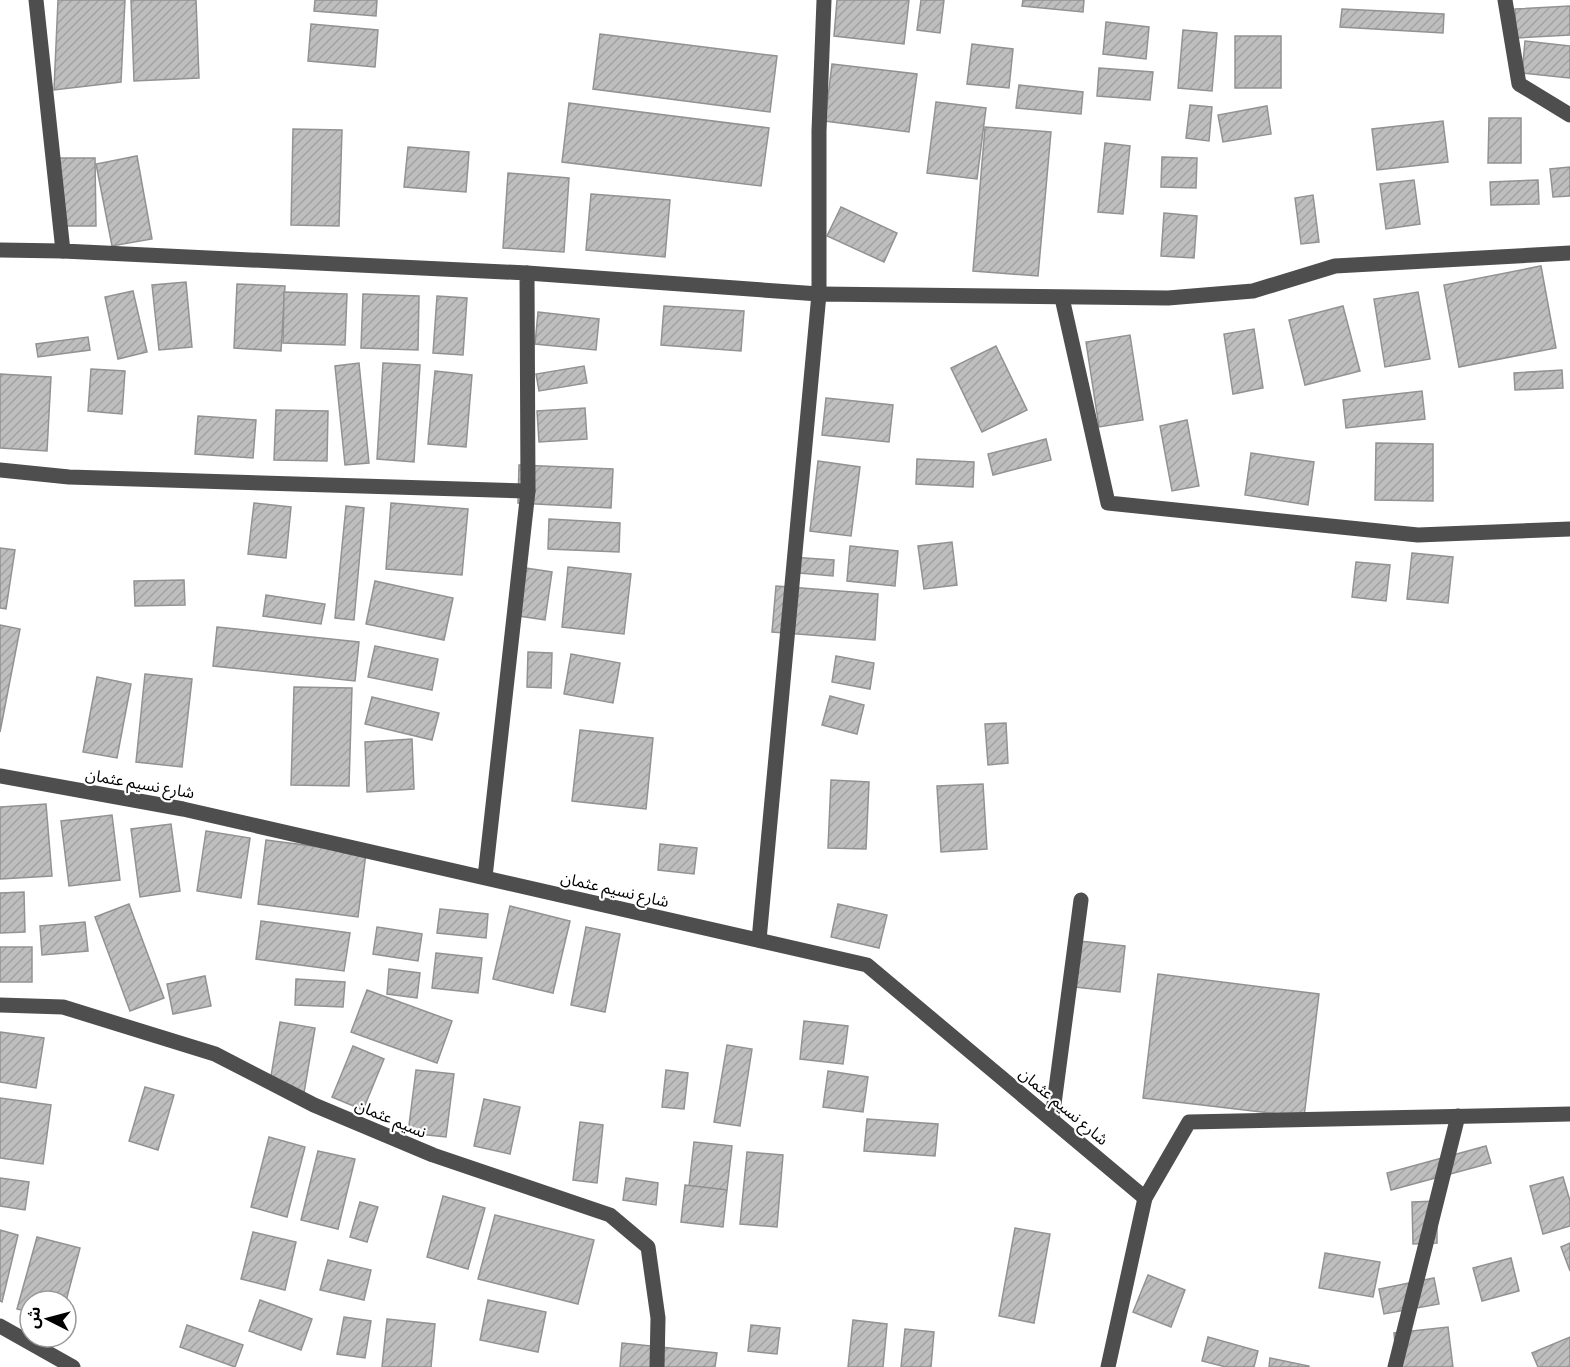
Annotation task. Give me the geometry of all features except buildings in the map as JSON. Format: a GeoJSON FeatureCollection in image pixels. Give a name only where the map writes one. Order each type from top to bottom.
{"type":"FeatureCollection","features":[{"type":"Feature","properties":{"kind":"street"},"geometry":{"type":"LineString","coordinates":[[36,0],[63,251]]}},
{"type":"Feature","properties":{"kind":"street"},"geometry":{"type":"LineString","coordinates":[[759,940],[819,294],[819,131],[824,0]]}},
{"type":"Feature","properties":{"kind":"street"},"geometry":{"type":"LineString","coordinates":[[1505,0],[1519,84],[1570,115]]}},
{"type":"Feature","properties":{"kind":"street"},"geometry":{"type":"LineString","coordinates":[[0,250],[527,273],[819,294],[1062,298],[1168,298],[1253,291],[1335,266],[1570,253]]}},
{"type":"Feature","properties":{"kind":"street"},"geometry":{"type":"LineString","coordinates":[[485,877],[528,491],[527,273]]}},
{"type":"Feature","properties":{"kind":"street"},"geometry":{"type":"LineString","coordinates":[[1062,298],[1108,503],[1418,536],[1570,529]]}},
{"type":"Feature","properties":{"kind":"street"},"geometry":{"type":"LineString","coordinates":[[0,470],[69,477],[528,491]]}},
{"type":"Feature","properties":{"kind":"street","name":"شارع نسيم عثمان"},"geometry":{"type":"LineString","coordinates":[[0,776],[183,809],[867,965],[1145,1198]]}},
{"type":"Feature","properties":{"kind":"street"},"geometry":{"type":"LineString","coordinates":[[1052,1119],[1081,900]]}},
{"type":"Feature","properties":{"kind":"street","name":"نسيم عثمان"},"geometry":{"type":"LineString","coordinates":[[0,1005],[63,1006],[215,1054],[314,1105],[433,1155],[610,1215],[648,1247],[657,1318],[657,1367]]}},
{"type":"Feature","properties":{"kind":"street"},"geometry":{"type":"LineString","coordinates":[[1108,1367],[1145,1198],[1189,1122],[1570,1114]]}},
{"type":"Feature","properties":{"kind":"street"},"geometry":{"type":"LineString","coordinates":[[1395,1367],[1458,1116]]}},
{"type":"Feature","properties":{"kind":"street"},"geometry":{"type":"LineString","coordinates":[[0,1326],[73,1367]]}}]}
